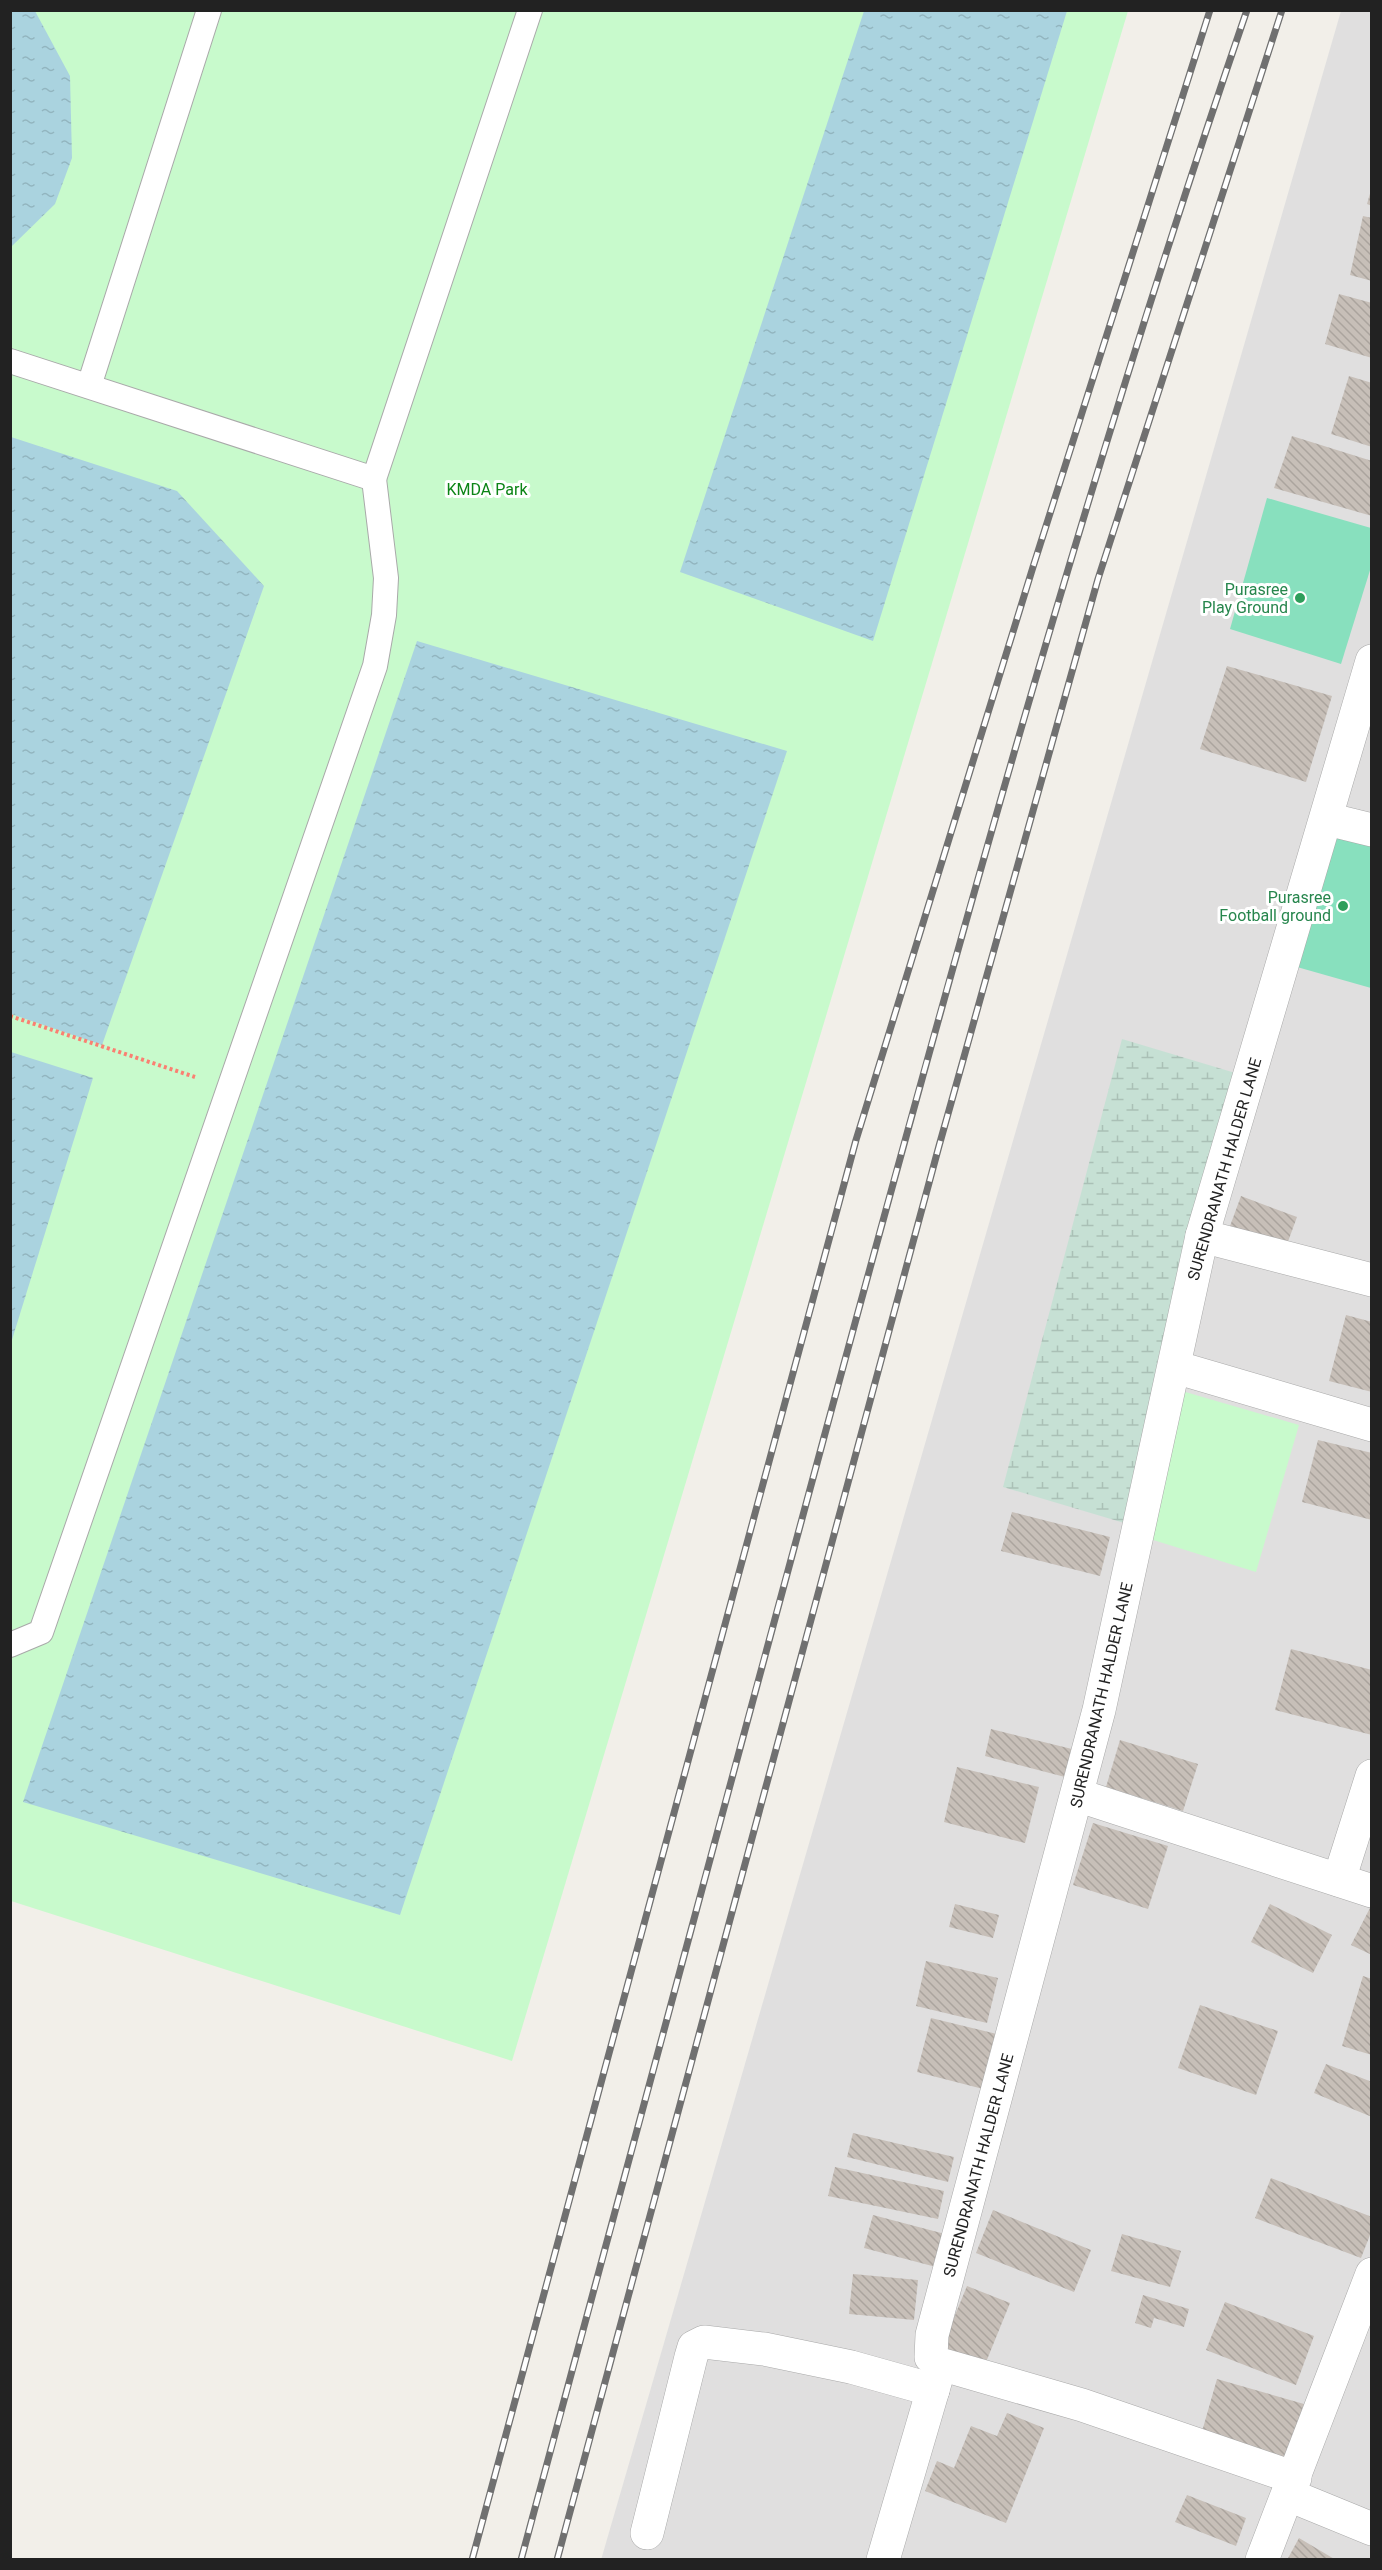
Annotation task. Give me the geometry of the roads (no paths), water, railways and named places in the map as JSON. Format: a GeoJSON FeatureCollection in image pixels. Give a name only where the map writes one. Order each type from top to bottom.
{"type":"FeatureCollection","features":[{"type":"Feature","properties":{"kind":"street","name":"SURENDRANATH HALDER LANE"},"geometry":{"type":"LineString","coordinates":[[937,2377],[931,2357],[932,2335],[1099,1710],[1202,1236],[1327,819],[1371,661]]}},
{"type":"Feature","properties":{"kind":"street"},"geometry":{"type":"LineString","coordinates":[[1327,819],[1371,830]]}},
{"type":"Feature","properties":{"kind":"street"},"geometry":{"type":"LineString","coordinates":[[1202,1236],[1371,1280]]}},
{"type":"Feature","properties":{"kind":"street"},"geometry":{"type":"LineString","coordinates":[[1174,1367],[1371,1425]]}},
{"type":"Feature","properties":{"kind":"street"},"geometry":{"type":"LineString","coordinates":[[1339,1880],[1371,1776]]}},
{"type":"Feature","properties":{"kind":"street"},"geometry":{"type":"LineString","coordinates":[[1077,1795],[1371,1891]]}},
{"type":"Feature","properties":{"kind":"street"},"geometry":{"type":"LineString","coordinates":[[1262,2559],[1371,2278]]}},
{"type":"Feature","properties":{"kind":"street"},"geometry":{"type":"LineString","coordinates":[[647,2534],[691,2357],[694,2348],[704,2342],[764,2349],[851,2367],[937,2377],[1082,2404],[1292,2486],[1371,2529]]}},
{"type":"Feature","properties":{"kind":"street"},"geometry":{"type":"LineString","coordinates":[[883,2559],[937,2377]]}},
{"type":"Feature","properties":{"kind":"lane"},"geometry":{"type":"LineString","coordinates":[[88,386],[209,10]]}},
{"type":"Feature","properties":{"kind":"lane"},"geometry":{"type":"LineString","coordinates":[[10,1645],[41,1632],[375,666],[384,615],[386,578],[374,479],[530,10]]}},
{"type":"Feature","properties":{"kind":"lane"},"geometry":{"type":"LineString","coordinates":[[10,361],[374,479]]}},
{"type":"Feature","properties":{"kind":"water"},"geometry":{"type":"Polygon","coordinates":[[[10,11],[35,11],[70,76],[72,158],[55,204],[11,247],[10,11]]]}},
{"type":"Feature","properties":{"kind":"water"},"geometry":{"type":"Polygon","coordinates":[[[864,11],[1067,11],[873,641],[680,572],[864,11]]]}},
{"type":"Feature","properties":{"kind":"water"},"geometry":{"type":"Polygon","coordinates":[[[11,437],[177,491],[264,586],[102,1045],[11,1014],[11,437]]]}},
{"type":"Feature","properties":{"kind":"water"},"geometry":{"type":"Polygon","coordinates":[[[417,641],[787,751],[400,1915],[23,1802],[417,641]]]}},
{"type":"Feature","properties":{"kind":"water"},"geometry":{"type":"Polygon","coordinates":[[[10,1052],[93,1078],[11,1343],[10,1052]]]}},
{"type":"Feature","properties":{"kind":"railway"},"geometry":{"type":"LineString","coordinates":[[472,2560],[856,1140],[1033,567],[1210,10]]}},
{"type":"Feature","properties":{"kind":"railway"},"geometry":{"type":"LineString","coordinates":[[521,2560],[823,1441],[972,901],[1076,543],[1188,187],[1247,10]]}},
{"type":"Feature","properties":{"kind":"railway"},"geometry":{"type":"LineString","coordinates":[[557,2560],[939,1146],[1098,579],[1282,10]]}},
{"type":"Feature","properties":{"kind":"place","name":"Purasree Play Ground"},"geometry":{"type":"Point","coordinates":[1300,598]}},
{"type":"Feature","properties":{"kind":"place","name":"Purasree Football ground"},"geometry":{"type":"Point","coordinates":[1343,906]}},
{"type":"Feature","properties":{"kind":"park label","name":"KMDA Park"},"geometry":{"type":"Point","coordinates":[487,489]}}]}
